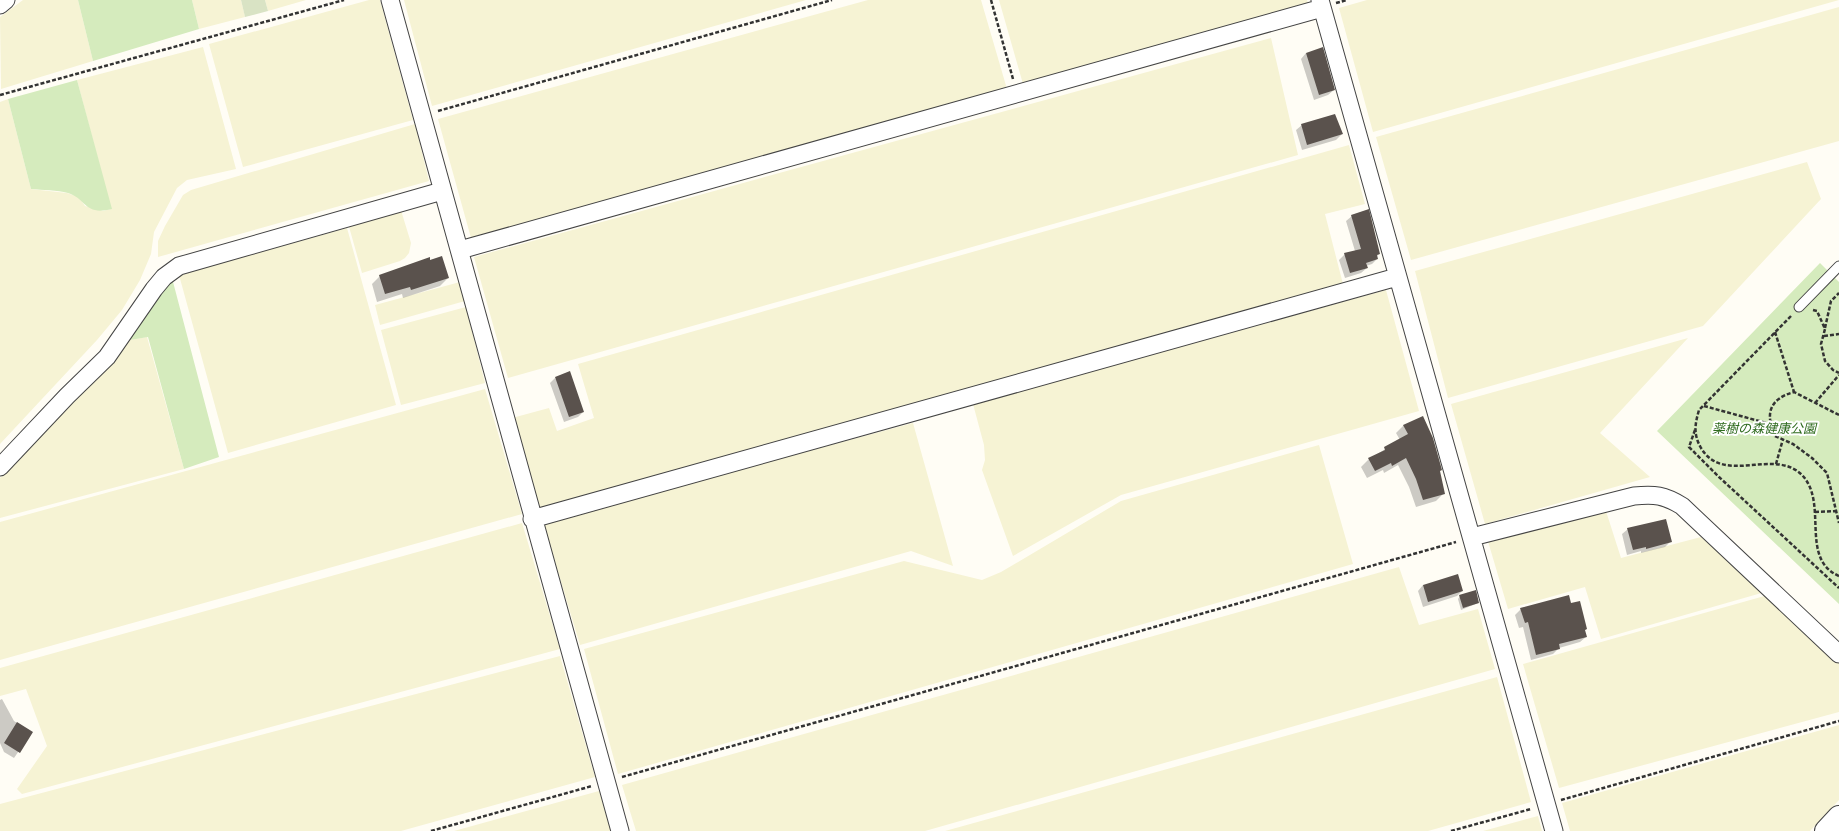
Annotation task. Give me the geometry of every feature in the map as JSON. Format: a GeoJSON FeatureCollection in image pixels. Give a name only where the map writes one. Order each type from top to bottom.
{"type":"FeatureCollection","features":[{"type":"Feature","properties":{"kind":"street"},"geometry":{"type":"LineString","coordinates":[[0,5],[6,0]]}},
{"type":"Feature","properties":{"kind":"street"},"geometry":{"type":"LineString","coordinates":[[390,0],[442,191],[460,250],[532,519],[620,831]]}},
{"type":"Feature","properties":{"kind":"street"},"geometry":{"type":"LineString","coordinates":[[460,250],[1017,93],[1321,4],[1554,831]]}},
{"type":"Feature","properties":{"kind":"street"},"geometry":{"type":"LineString","coordinates":[[0,467],[67,396],[107,357],[164,276],[179,266],[442,191]]}},
{"type":"Feature","properties":{"kind":"street"},"geometry":{"type":"LineString","coordinates":[[532,519],[1397,277]]}},
{"type":"Feature","properties":{"kind":"street"},"geometry":{"type":"LineString","coordinates":[[1472,537],[1634,496],[1653,495],[1666,497],[1682,506],[1839,654]]}},
{"type":"Feature","properties":{"kind":"street"},"geometry":{"type":"LineString","coordinates":[[1826,831],[1839,817]]}},
{"type":"Feature","properties":{"kind":"lane"},"geometry":{"type":"LineString","coordinates":[[1799,308],[1838,270]]}},
{"type":"Feature","properties":{"kind":"path"},"geometry":{"type":"LineString","coordinates":[[0,95],[344,0]]}},
{"type":"Feature","properties":{"kind":"path"},"geometry":{"type":"LineString","coordinates":[[422,115],[832,0]]}},
{"type":"Feature","properties":{"kind":"path"},"geometry":{"type":"LineString","coordinates":[[991,0],[1017,93]]}},
{"type":"Feature","properties":{"kind":"path"},"geometry":{"type":"LineString","coordinates":[[1815,403],[1839,374],[1825,361],[1821,344],[1831,301],[1839,293]]}},
{"type":"Feature","properties":{"kind":"path"},"geometry":{"type":"LineString","coordinates":[[1825,329],[1817,311],[1799,308],[1699,410],[1694,426],[1698,441],[1706,455],[1721,465],[1741,466],[1776,464],[1787,467],[1802,475],[1811,490],[1815,512],[1816,540],[1821,560],[1829,572],[1839,576]]}},
{"type":"Feature","properties":{"kind":"path"},"geometry":{"type":"LineString","coordinates":[[1775,332],[1794,392]]}},
{"type":"Feature","properties":{"kind":"path"},"geometry":{"type":"LineString","coordinates":[[1823,336],[1839,334]]}},
{"type":"Feature","properties":{"kind":"path"},"geometry":{"type":"LineString","coordinates":[[1839,415],[1794,392],[1783,395],[1775,400],[1770,413],[1770,424],[1775,436],[1783,439],[1812,458],[1827,473],[1839,523]]}},
{"type":"Feature","properties":{"kind":"path"},"geometry":{"type":"LineString","coordinates":[[1704,406],[1770,424]]}},
{"type":"Feature","properties":{"kind":"path"},"geometry":{"type":"LineString","coordinates":[[1695,430],[1689,447],[1839,588]]}},
{"type":"Feature","properties":{"kind":"path"},"geometry":{"type":"LineString","coordinates":[[1776,464],[1783,439]]}},
{"type":"Feature","properties":{"kind":"path"},"geometry":{"type":"LineString","coordinates":[[1815,512],[1836,511]]}},
{"type":"Feature","properties":{"kind":"path"},"geometry":{"type":"LineString","coordinates":[[431,831],[1472,537]]}},
{"type":"Feature","properties":{"kind":"path"},"geometry":{"type":"LineString","coordinates":[[1451,831],[1839,721]]}},
{"type":"Feature","properties":{"kind":"shaded area"},"geometry":{"type":"Polygon","coordinates":[[[23,0],[78,0],[93,61],[1,89],[0,17],[23,0]]]}},
{"type":"Feature","properties":{"kind":"shaded area"},"geometry":{"type":"Polygon","coordinates":[[[192,0],[241,0],[245,17],[199,29],[192,0]]]}},
{"type":"Feature","properties":{"kind":"shaded area"},"geometry":{"type":"Polygon","coordinates":[[[265,0],[306,0],[268,11],[265,0]]]}},
{"type":"Feature","properties":{"kind":"shaded area"},"geometry":{"type":"Polygon","coordinates":[[[369,0],[380,0],[413,120],[243,167],[209,44],[369,0]]]}},
{"type":"Feature","properties":{"kind":"shaded area"},"geometry":{"type":"Polygon","coordinates":[[[404,0],[806,0],[432,106],[404,0]]]}},
{"type":"Feature","properties":{"kind":"shaded area"},"geometry":{"type":"Polygon","coordinates":[[[868,0],[981,0],[1007,89],[471,238],[438,119],[868,0]]]}},
{"type":"Feature","properties":{"kind":"shaded area"},"geometry":{"type":"Polygon","coordinates":[[[999,0],[1307,0],[1308,3],[1023,84],[999,0]]]}},
{"type":"Feature","properties":{"kind":"shaded area"},"geometry":{"type":"Polygon","coordinates":[[[1367,0],[1839,0],[1373,132],[1339,8],[1367,0]]]}},
{"type":"Feature","properties":{"kind":"shaded area"},"geometry":{"type":"Polygon","coordinates":[[[1839,7],[1839,141],[1411,260],[1376,137],[1839,7]]]}},
{"type":"Feature","properties":{"kind":"shaded area"},"geometry":{"type":"Polygon","coordinates":[[[1271,38],[1298,155],[508,378],[474,257],[1271,38]]]}},
{"type":"Feature","properties":{"kind":"shaded area"},"geometry":{"type":"Polygon","coordinates":[[[203,47],[236,169],[187,180],[177,188],[154,232],[151,254],[140,280],[122,310],[97,340],[0,444],[0,102],[8,99],[31,189],[67,193],[79,197],[85,206],[103,211],[111,209],[77,80],[203,47]]]}},
{"type":"Feature","properties":{"kind":"shaded area"},"geometry":{"type":"Polygon","coordinates":[[[415,124],[429,181],[158,257],[158,241],[165,226],[183,195],[191,190],[415,124]]]}},
{"type":"Feature","properties":{"kind":"shaded area"},"geometry":{"type":"Polygon","coordinates":[[[1349,145],[1365,204],[1325,214],[1343,284],[540,509],[512,418],[549,408],[557,431],[594,418],[578,364],[1349,145]]]}},
{"type":"Feature","properties":{"kind":"shaded area"},"geometry":{"type":"Polygon","coordinates":[[[1807,162],[1821,199],[1703,326],[1448,398],[1415,271],[1807,162]]]}},
{"type":"Feature","properties":{"kind":"shaded area"},"geometry":{"type":"Polygon","coordinates":[[[400,207],[411,243],[409,253],[400,261],[362,273],[348,223],[400,207]]]}},
{"type":"Feature","properties":{"kind":"shaded area"},"geometry":{"type":"Polygon","coordinates":[[[347,228],[396,405],[228,453],[179,275],[347,228]]]}},
{"type":"Feature","properties":{"kind":"shaded area"},"geometry":{"type":"Polygon","coordinates":[[[460,282],[465,301],[380,325],[375,305],[460,282]]]}},
{"type":"Feature","properties":{"kind":"shaded area"},"geometry":{"type":"Polygon","coordinates":[[[1386,290],[1419,411],[1121,495],[1013,556],[982,470],[985,460],[984,445],[973,404],[1386,290]]]}},
{"type":"Feature","properties":{"kind":"shaded area"},"geometry":{"type":"Polygon","coordinates":[[[466,307],[485,383],[401,405],[381,330],[466,307]]]}},
{"type":"Feature","properties":{"kind":"shaded area"},"geometry":{"type":"Polygon","coordinates":[[[147,337],[184,469],[0,518],[0,478],[97,378],[130,340],[147,337]]]}},
{"type":"Feature","properties":{"kind":"shaded area"},"geometry":{"type":"Polygon","coordinates":[[[1688,338],[1600,433],[1650,477],[1485,524],[1451,404],[1688,338]]]}},
{"type":"Feature","properties":{"kind":"shaded area"},"geometry":{"type":"Polygon","coordinates":[[[485,389],[522,514],[0,660],[0,522],[485,389]]]}},
{"type":"Feature","properties":{"kind":"shaded area"},"geometry":{"type":"Polygon","coordinates":[[[913,423],[953,566],[911,551],[580,645],[543,522],[913,423]]]}},
{"type":"Feature","properties":{"kind":"shaded area"},"geometry":{"type":"Polygon","coordinates":[[[1319,445],[1353,564],[618,774],[584,649],[904,561],[982,580],[1001,572],[1121,501],[1319,445]]]}},
{"type":"Feature","properties":{"kind":"shaded area"},"geometry":{"type":"Polygon","coordinates":[[[1605,508],[1621,558],[1701,537],[1765,592],[1601,639],[1585,587],[1508,609],[1487,538],[1605,508]]]}},
{"type":"Feature","properties":{"kind":"shaded area"},"geometry":{"type":"Polygon","coordinates":[[[522,523],[560,649],[22,794],[17,789],[47,746],[26,689],[0,696],[0,668],[522,523]]]}},
{"type":"Feature","properties":{"kind":"shaded area"},"geometry":{"type":"Polygon","coordinates":[[[1399,567],[1419,625],[1478,609],[1495,669],[925,831],[636,831],[622,785],[1399,567]]]}},
{"type":"Feature","properties":{"kind":"shaded area"},"geometry":{"type":"Polygon","coordinates":[[[1768,595],[1839,661],[1839,712],[1559,788],[1523,664],[1768,595]]]}},
{"type":"Feature","properties":{"kind":"shaded area"},"geometry":{"type":"Polygon","coordinates":[[[560,656],[595,777],[401,831],[0,831],[0,804],[560,656]]]}},
{"type":"Feature","properties":{"kind":"shaded area"},"geometry":{"type":"Polygon","coordinates":[[[1497,677],[1531,802],[1428,831],[945,831],[1497,677]]]}},
{"type":"Feature","properties":{"kind":"shaded area"},"geometry":{"type":"Polygon","coordinates":[[[1839,725],[1839,800],[1810,831],[1570,831],[1562,803],[1839,725]]]}},
{"type":"Feature","properties":{"kind":"shaded area"},"geometry":{"type":"Polygon","coordinates":[[[599,791],[611,831],[454,831],[599,791]]]}},
{"type":"Feature","properties":{"kind":"shaded area"},"geometry":{"type":"Polygon","coordinates":[[[1538,816],[1542,831],[1483,831],[1538,816]]]}},
{"type":"Feature","properties":{"kind":"green space"},"geometry":{"type":"Polygon","coordinates":[[[78,0],[192,0],[199,29],[93,61],[78,0]]]}},
{"type":"Feature","properties":{"kind":"green space"},"geometry":{"type":"Polygon","coordinates":[[[241,0],[265,0],[268,11],[245,17],[241,0]]]}},
{"type":"Feature","properties":{"kind":"green space"},"geometry":{"type":"Polygon","coordinates":[[[77,80],[112,209],[103,211],[91,209],[79,199],[68,193],[31,189],[8,99],[77,80]]]}},
{"type":"Feature","properties":{"kind":"green space","name":"薬樹の森健康公園"},"geometry":{"type":"Polygon","coordinates":[[[1820,263],[1839,282],[1839,604],[1657,431],[1820,263]]]}},
{"type":"Feature","properties":{"kind":"green space"},"geometry":{"type":"Polygon","coordinates":[[[172,278],[219,457],[184,469],[148,337],[130,340],[136,329],[172,278]]]}},
{"type":"Feature","properties":{"kind":"building"},"geometry":{"type":"Polygon","coordinates":[[[1323,47],[1335,90],[1319,95],[1306,53],[1323,47]]]}},
{"type":"Feature","properties":{"kind":"building"},"geometry":{"type":"Polygon","coordinates":[[[1335,114],[1343,134],[1307,145],[1301,124],[1335,114]]]}},
{"type":"Feature","properties":{"kind":"building"},"geometry":{"type":"Polygon","coordinates":[[[1369,209],[1380,254],[1377,255],[1378,259],[1366,263],[1368,268],[1350,273],[1344,253],[1361,249],[1351,215],[1369,209]]]}},
{"type":"Feature","properties":{"kind":"building"},"geometry":{"type":"Polygon","coordinates":[[[442,256],[449,278],[411,290],[410,287],[385,294],[379,275],[430,257],[430,260],[442,256]]]}},
{"type":"Feature","properties":{"kind":"building"},"geometry":{"type":"Polygon","coordinates":[[[570,371],[584,412],[569,417],[555,377],[570,371]]]}},
{"type":"Feature","properties":{"kind":"building"},"geometry":{"type":"Polygon","coordinates":[[[1423,416],[1433,438],[1442,470],[1440,471],[1445,494],[1423,500],[1416,479],[1406,458],[1392,466],[1391,463],[1375,471],[1368,458],[1385,450],[1384,447],[1408,434],[1403,425],[1423,416]]]}},
{"type":"Feature","properties":{"kind":"building"},"geometry":{"type":"Polygon","coordinates":[[[1666,519],[1672,542],[1646,549],[1646,547],[1633,550],[1627,528],[1666,519]]]}},
{"type":"Feature","properties":{"kind":"building"},"geometry":{"type":"Polygon","coordinates":[[[1458,574],[1463,591],[1428,602],[1423,585],[1458,574]]]}},
{"type":"Feature","properties":{"kind":"building"},"geometry":{"type":"Polygon","coordinates":[[[1476,590],[1479,603],[1463,608],[1459,595],[1476,590]]]}},
{"type":"Feature","properties":{"kind":"building"},"geometry":{"type":"Polygon","coordinates":[[[1569,595],[1571,603],[1580,601],[1587,629],[1585,630],[1587,637],[1559,644],[1560,649],[1536,655],[1528,622],[1525,623],[1520,608],[1569,595]]]}},
{"type":"Feature","properties":{"kind":"building"},"geometry":{"type":"Polygon","coordinates":[[[17,722],[33,732],[20,753],[4,743],[17,722]]]}}]}
